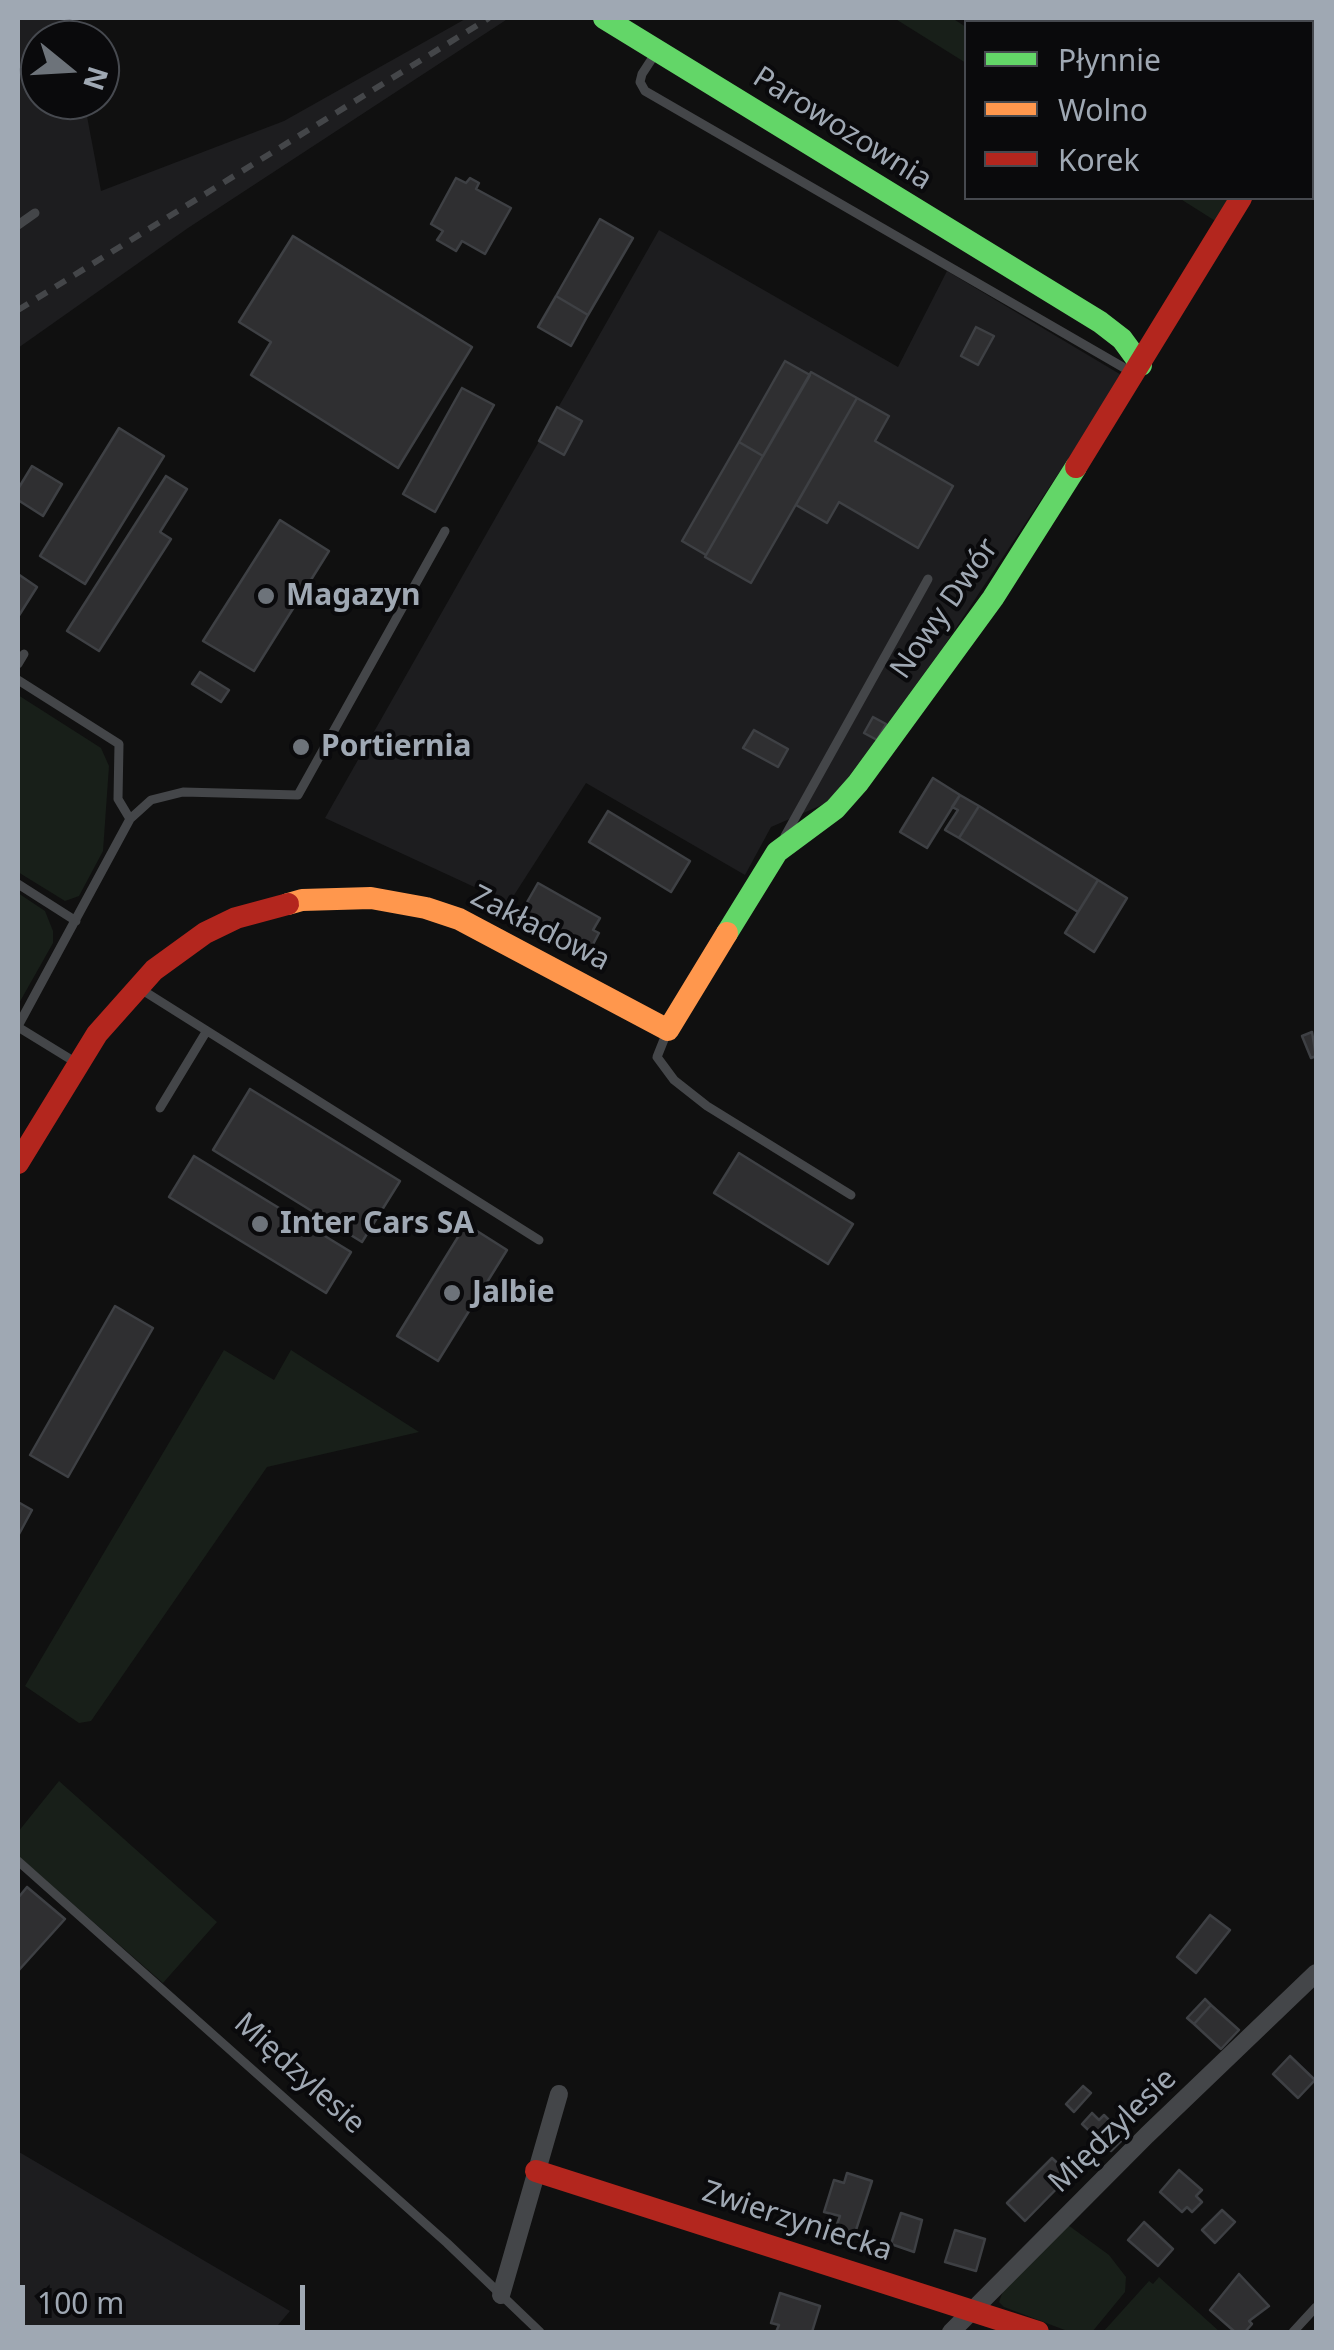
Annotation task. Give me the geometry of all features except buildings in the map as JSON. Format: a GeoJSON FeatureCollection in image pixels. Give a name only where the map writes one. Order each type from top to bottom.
{"type":"FeatureCollection","features":[{"type":"Feature","properties":{"kind":"street","name":"Parowozownia"},"geometry":{"type":"LineString","coordinates":[[604,18],[1100,322],[1122,339],[1138,369]]}},
{"type":"Feature","properties":{"kind":"street","name":"Nowy Dwór"},"geometry":{"type":"LineString","coordinates":[[668,1030],[777,852],[835,809],[858,783],[994,598],[1240,200]]}},
{"type":"Feature","properties":{"kind":"street","name":"Zakładowa"},"geometry":{"type":"LineString","coordinates":[[20,1155],[77,1063],[137,986],[182,949],[236,918],[302,900],[372,898],[426,908],[475,926],[668,1030]]}},
{"type":"Feature","properties":{"kind":"street","name":"Międzylesie"},"geometry":{"type":"LineString","coordinates":[[952,2332],[1147,2135],[1316,1974]]}},
{"type":"Feature","properties":{"kind":"street"},"geometry":{"type":"LineString","coordinates":[[501,2294],[558,2094]]}},
{"type":"Feature","properties":{"kind":"street","name":"Zwierzyniecka"},"geometry":{"type":"LineString","coordinates":[[536,2171],[1038,2332]]}},
{"type":"Feature","properties":{"kind":"lane"},"geometry":{"type":"LineString","coordinates":[[657,50],[642,74],[640,82],[645,90],[1138,369]]}},
{"type":"Feature","properties":{"kind":"lane"},"geometry":{"type":"LineString","coordinates":[[18,225],[35,213]]}},
{"type":"Feature","properties":{"kind":"lane"},"geometry":{"type":"LineString","coordinates":[[77,1063],[18,1027],[130,819],[151,800],[184,792],[298,795],[445,531]]}},
{"type":"Feature","properties":{"kind":"lane"},"geometry":{"type":"LineString","coordinates":[[777,852],[928,579]]}},
{"type":"Feature","properties":{"kind":"lane"},"geometry":{"type":"LineString","coordinates":[[18,680],[119,744],[118,798],[130,819]]}},
{"type":"Feature","properties":{"kind":"lane"},"geometry":{"type":"LineString","coordinates":[[18,884],[76,920]]}},
{"type":"Feature","properties":{"kind":"lane"},"geometry":{"type":"LineString","coordinates":[[137,986],[540,1240]]}},
{"type":"Feature","properties":{"kind":"lane"},"geometry":{"type":"LineString","coordinates":[[668,1030],[658,1057],[674,1080],[708,1106],[851,1195]]}},
{"type":"Feature","properties":{"kind":"lane"},"geometry":{"type":"LineString","coordinates":[[160,1108],[206,1032]]}},
{"type":"Feature","properties":{"kind":"lane","name":"Międzylesie"},"geometry":{"type":"LineString","coordinates":[[18,1862],[432,2230],[540,2332]]}},
{"type":"Feature","properties":{"kind":"lane"},"geometry":{"type":"LineString","coordinates":[[1293,2332],[1316,2307]]}},
{"type":"Feature","properties":{"kind":"shaded area"},"geometry":{"type":"Polygon","coordinates":[[[18,18],[69,18],[20,20],[20,120],[88,120],[101,191],[284,121],[467,18],[509,18],[188,228],[18,348],[18,18]]]}},
{"type":"Feature","properties":{"kind":"shaded area"},"geometry":{"type":"Polygon","coordinates":[[[894,18],[952,18],[964,26],[964,62],[894,18]]]}},
{"type":"Feature","properties":{"kind":"shaded area"},"geometry":{"type":"Polygon","coordinates":[[[1182,200],[1230,200],[1217,222],[1182,200]]]}},
{"type":"Feature","properties":{"kind":"shaded area"},"geometry":{"type":"Polygon","coordinates":[[[659,230],[898,367],[947,271],[1123,376],[942,649],[831,801],[771,827],[745,875],[586,783],[509,903],[325,818],[659,230]]]}},
{"type":"Feature","properties":{"kind":"shaded area"},"geometry":{"type":"Polygon","coordinates":[[[18,695],[101,748],[109,766],[103,851],[79,896],[65,901],[18,872],[18,695]]]}},
{"type":"Feature","properties":{"kind":"shaded area"},"geometry":{"type":"Polygon","coordinates":[[[18,893],[45,911],[53,943],[18,1005],[18,893]]]}},
{"type":"Feature","properties":{"kind":"shaded area"},"geometry":{"type":"Polygon","coordinates":[[[224,1350],[274,1380],[291,1350],[419,1432],[267,1467],[91,1721],[79,1723],[25,1686],[224,1350]]]}},
{"type":"Feature","properties":{"kind":"shaded area"},"geometry":{"type":"Polygon","coordinates":[[[59,1781],[217,1922],[163,1983],[18,1856],[18,1832],[59,1781]]]}},
{"type":"Feature","properties":{"kind":"shaded area"},"geometry":{"type":"Polygon","coordinates":[[[18,2151],[290,2311],[272,2332],[18,2332],[18,2151]]]}},
{"type":"Feature","properties":{"kind":"shaded area"},"geometry":{"type":"Polygon","coordinates":[[[1068,2225],[1109,2255],[1126,2277],[1125,2292],[1092,2332],[1070,2332],[999,2302],[1003,2291],[1068,2225]]]}},
{"type":"Feature","properties":{"kind":"shaded area"},"geometry":{"type":"Polygon","coordinates":[[[1159,2277],[1220,2332],[1103,2332],[1149,2281],[1153,2284],[1159,2277]]]}},
{"type":"Feature","properties":{"kind":"railway"},"geometry":{"type":"LineString","coordinates":[[18,310],[489,18]]}},
{"type":"Feature","properties":{"kind":"traffic: fast"},"geometry":{"type":"LineString","coordinates":[[604,18],[1100,322],[1122,339],[1141,365]]}},
{"type":"Feature","properties":{"kind":"traffic: fast"},"geometry":{"type":"LineString","coordinates":[[727,933],[777,852],[835,809],[858,783],[993,598],[1076,467]]}},
{"type":"Feature","properties":{"kind":"traffic: slow"},"geometry":{"type":"LineString","coordinates":[[288,904],[371,898],[426,908],[459,919],[668,1030],[727,933]]}},
{"type":"Feature","properties":{"kind":"traffic: jam"},"geometry":{"type":"LineString","coordinates":[[1076,467],[1240,200]]}},
{"type":"Feature","properties":{"kind":"traffic: jam"},"geometry":{"type":"LineString","coordinates":[[18,1163],[97,1034],[154,970],[205,933],[236,918],[288,904]]}},
{"type":"Feature","properties":{"kind":"traffic: jam"},"geometry":{"type":"LineString","coordinates":[[536,2171],[1038,2332]]}},
{"type":"Feature","properties":{"kind":"place","name":"Magazyn"},"geometry":{"type":"Point","coordinates":[266,596]}},
{"type":"Feature","properties":{"kind":"place","name":"Portiernia"},"geometry":{"type":"Point","coordinates":[301,747]}},
{"type":"Feature","properties":{"kind":"place","name":"Inter Cars SA"},"geometry":{"type":"Point","coordinates":[260,1224]}},
{"type":"Feature","properties":{"kind":"place","name":"Jalbie"},"geometry":{"type":"Point","coordinates":[452,1293]}}]}
